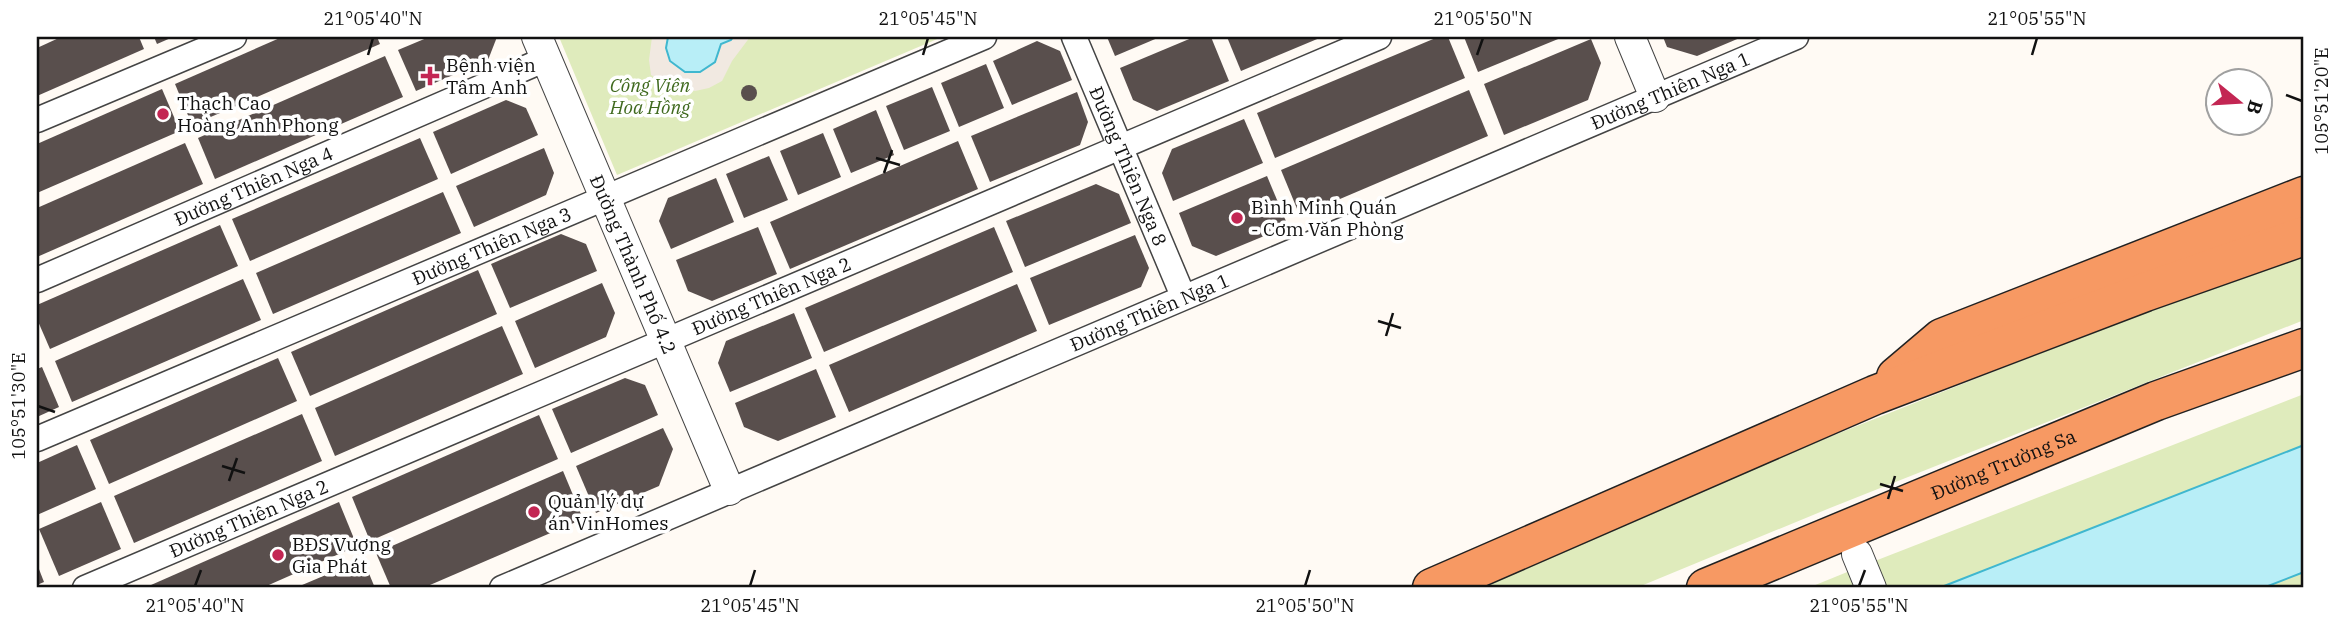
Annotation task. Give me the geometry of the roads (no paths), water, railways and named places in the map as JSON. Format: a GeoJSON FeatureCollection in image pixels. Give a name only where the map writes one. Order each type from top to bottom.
{"type":"FeatureCollection","features":[{"type":"Feature","properties":{"kind":"highway"},"geometry":{"type":"LineString","coordinates":[[1875,395],[1942,338],[2304,196]]}},
{"type":"Feature","properties":{"kind":"highway"},"geometry":{"type":"LineString","coordinates":[[1432,588],[1875,395],[2145,292],[2304,236]]}},
{"type":"Feature","properties":{"kind":"highway","name":"Đường Trường Sa"},"geometry":{"type":"LineString","coordinates":[[1706,588],[2155,401],[2304,348]]}},
{"type":"Feature","properties":{"kind":"highway","name":"Đường Trường Sa"},"geometry":{"type":"LineString","coordinates":[[1772,588],[1864,571],[2241,394],[2304,370]]}},
{"type":"Feature","properties":{"kind":"street"},"geometry":{"type":"LineString","coordinates":[[37,120],[234,37]]}},
{"type":"Feature","properties":{"kind":"street","name":"Đường Thiên Nga 3"},"geometry":{"type":"LineString","coordinates":[[37,439],[984,37]]}},
{"type":"Feature","properties":{"kind":"street","name":"Đường Thiên Nga 8"},"geometry":{"type":"LineString","coordinates":[[1074,37],[1184,296]]}},
{"type":"Feature","properties":{"kind":"street","name":"Đường Thiên Nga 2"},"geometry":{"type":"LineString","coordinates":[[85,588],[1379,37]]}},
{"type":"Feature","properties":{"kind":"street"},"geometry":{"type":"LineString","coordinates":[[1630,37],[1655,97]]}},
{"type":"Feature","properties":{"kind":"street","name":"Đường Thiên Nga 1"},"geometry":{"type":"LineString","coordinates":[[502,588],[1796,37]]}},
{"type":"Feature","properties":{"kind":"street","name":"Đường Thành Phố 4.2"},"geometry":{"type":"LineString","coordinates":[[542,48],[729,491]]}},
{"type":"Feature","properties":{"kind":"street","name":"Đường Thiên Nga 4"},"geometry":{"type":"LineString","coordinates":[[37,280],[542,48]]}},
{"type":"Feature","properties":{"kind":"water"},"geometry":{"type":"Polygon","coordinates":[[[668,37],[733,37],[721,44],[715,62],[700,72],[685,72],[670,61],[666,48],[668,37]]]}},
{"type":"Feature","properties":{"kind":"water"},"geometry":{"type":"Polygon","coordinates":[[[2304,445],[2304,572],[2263,588],[1939,588],[2304,445]]]}},
{"type":"Feature","properties":{"kind":"place","name":"Bệnh viện Tâm Anh"},"geometry":{"type":"Point","coordinates":[430,76]}},
{"type":"Feature","properties":{"kind":"place","name":"Thạch Cao Hoàng Anh Phong"},"geometry":{"type":"Point","coordinates":[163,114]}},
{"type":"Feature","properties":{"kind":"place","name":"Bình Minh Quán - Cơm Văn Phòng"},"geometry":{"type":"Point","coordinates":[1237,218]}},
{"type":"Feature","properties":{"kind":"place","name":"Quản lý dự án VinHomes"},"geometry":{"type":"Point","coordinates":[534,512]}},
{"type":"Feature","properties":{"kind":"place","name":"BĐS Vượng Gia Phát"},"geometry":{"type":"Point","coordinates":[278,555]}},
{"type":"Feature","properties":{"kind":"park label","name":"Công Viên Hoa Hồng"},"geometry":{"type":"Point","coordinates":[650,96]}}]}
